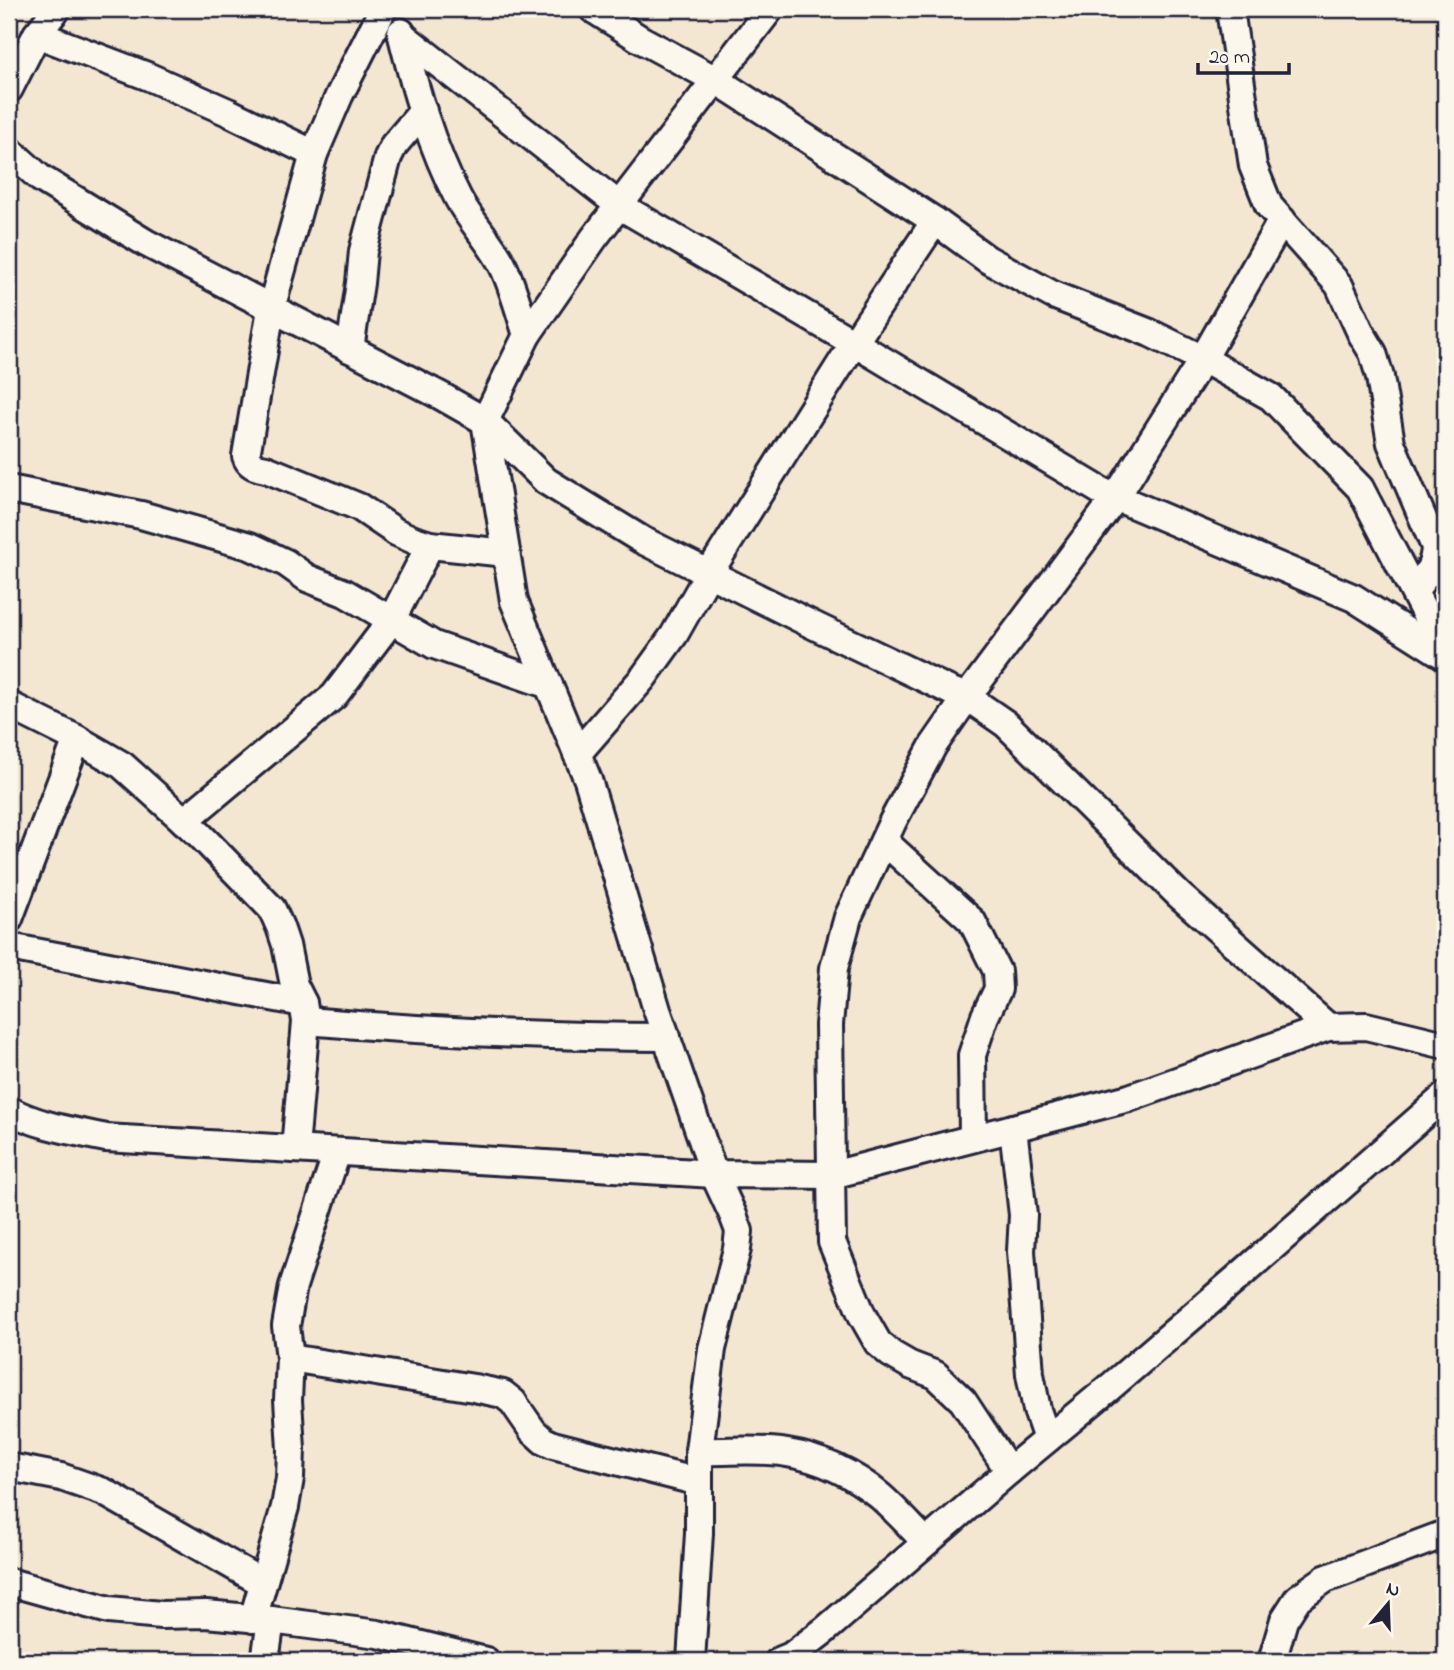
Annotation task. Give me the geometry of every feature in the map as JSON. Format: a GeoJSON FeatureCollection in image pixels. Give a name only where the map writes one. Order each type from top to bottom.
{"type":"FeatureCollection","features":[{"type":"Feature","properties":{"kind":"street"},"geometry":{"type":"LineString","coordinates":[[9,89],[37,34],[57,9]]}},
{"type":"Feature","properties":{"kind":"street"},"geometry":{"type":"LineString","coordinates":[[383,9],[313,154],[271,309],[246,456],[253,466],[277,473],[359,507],[396,532],[414,540],[430,545],[506,553]]}},
{"type":"Feature","properties":{"kind":"street"},"geometry":{"type":"LineString","coordinates":[[397,9],[415,88],[444,168],[460,201],[504,267],[527,335]]}},
{"type":"Feature","properties":{"kind":"street"},"geometry":{"type":"LineString","coordinates":[[593,9],[716,80],[935,220],[988,259],[1053,295],[1150,333],[1270,397],[1360,488],[1445,654]]}},
{"type":"Feature","properties":{"kind":"street"},"geometry":{"type":"LineString","coordinates":[[691,1661],[699,1533],[699,1451],[712,1349],[737,1249],[738,1231],[714,1174],[667,1037],[588,780],[514,601],[485,421],[527,335],[594,238],[770,9]]}},
{"type":"Feature","properties":{"kind":"street"},"geometry":{"type":"LineString","coordinates":[[1230,9],[1253,166],[1269,206],[1339,285],[1373,353],[1380,377],[1391,443],[1434,547],[1434,559],[1414,591]]}},
{"type":"Feature","properties":{"kind":"street"},"geometry":{"type":"LineString","coordinates":[[37,34],[147,76],[313,154]]}},
{"type":"Feature","properties":{"kind":"street"},"geometry":{"type":"LineString","coordinates":[[402,35],[620,206],[1101,491],[1354,598],[1445,654]]}},
{"type":"Feature","properties":{"kind":"street"},"geometry":{"type":"LineString","coordinates":[[350,349],[363,251],[388,157],[394,145],[423,111]]}},
{"type":"Feature","properties":{"kind":"street"},"geometry":{"type":"LineString","coordinates":[[9,150],[40,178],[146,243],[485,421],[546,481],[642,540],[817,627],[967,697],[1006,724],[1179,895],[1328,1027]]}},
{"type":"Feature","properties":{"kind":"street"},"geometry":{"type":"LineString","coordinates":[[577,754],[643,678],[674,635],[709,573],[935,220]]}},
{"type":"Feature","properties":{"kind":"street"},"geometry":{"type":"LineString","coordinates":[[1009,1471],[963,1401],[936,1375],[910,1365],[878,1343],[862,1315],[832,1242],[829,1025],[834,968],[848,917],[933,746],[1116,497],[1203,359],[1282,220]]}},
{"type":"Feature","properties":{"kind":"street"},"geometry":{"type":"LineString","coordinates":[[9,489],[141,515],[250,546],[286,563],[307,578],[345,593],[434,645],[549,685]]}},
{"type":"Feature","properties":{"kind":"street"},"geometry":{"type":"LineString","coordinates":[[184,821],[334,696],[391,621],[430,545]]}},
{"type":"Feature","properties":{"kind":"street"},"geometry":{"type":"LineString","coordinates":[[9,705],[122,765],[200,835],[272,909],[286,945],[294,985],[304,1012],[295,1149]]}},
{"type":"Feature","properties":{"kind":"street"},"geometry":{"type":"LineString","coordinates":[[9,919],[77,739]]}},
{"type":"Feature","properties":{"kind":"street"},"geometry":{"type":"LineString","coordinates":[[884,841],[972,921],[998,971],[998,989],[985,1016],[972,1055],[973,1138]]}},
{"type":"Feature","properties":{"kind":"street"},"geometry":{"type":"LineString","coordinates":[[9,947],[304,1012],[458,1032],[576,1037],[667,1037]]}},
{"type":"Feature","properties":{"kind":"street"},"geometry":{"type":"LineString","coordinates":[[9,1110],[59,1128],[106,1138],[714,1174],[832,1175],[1129,1098],[1328,1027],[1366,1026],[1445,1045]]}},
{"type":"Feature","properties":{"kind":"street"},"geometry":{"type":"LineString","coordinates":[[779,1661],[791,1656],[825,1630],[1236,1279],[1445,1096]]}},
{"type":"Feature","properties":{"kind":"street"},"geometry":{"type":"LineString","coordinates":[[1013,1128],[1023,1215],[1021,1251],[1030,1374],[1037,1410],[1047,1439]]}},
{"type":"Feature","properties":{"kind":"street"},"geometry":{"type":"LineString","coordinates":[[265,1661],[263,1583],[285,1507],[290,1478],[290,1358],[286,1326],[293,1286],[337,1152]]}},
{"type":"Feature","properties":{"kind":"street"},"geometry":{"type":"LineString","coordinates":[[290,1358],[503,1394],[513,1402],[533,1431],[552,1445],[699,1482]]}},
{"type":"Feature","properties":{"kind":"street"},"geometry":{"type":"LineString","coordinates":[[699,1451],[756,1450],[787,1453],[819,1461],[845,1472],[879,1495],[926,1542]]}},
{"type":"Feature","properties":{"kind":"street"},"geometry":{"type":"LineString","coordinates":[[9,1467],[61,1477],[104,1492],[263,1583]]}},
{"type":"Feature","properties":{"kind":"street"},"geometry":{"type":"LineString","coordinates":[[1276,1658],[1284,1620],[1298,1598],[1325,1579],[1445,1534]]}},
{"type":"Feature","properties":{"kind":"street"},"geometry":{"type":"LineString","coordinates":[[9,1582],[109,1610],[161,1615],[206,1614],[378,1633],[486,1661]]}}]}
